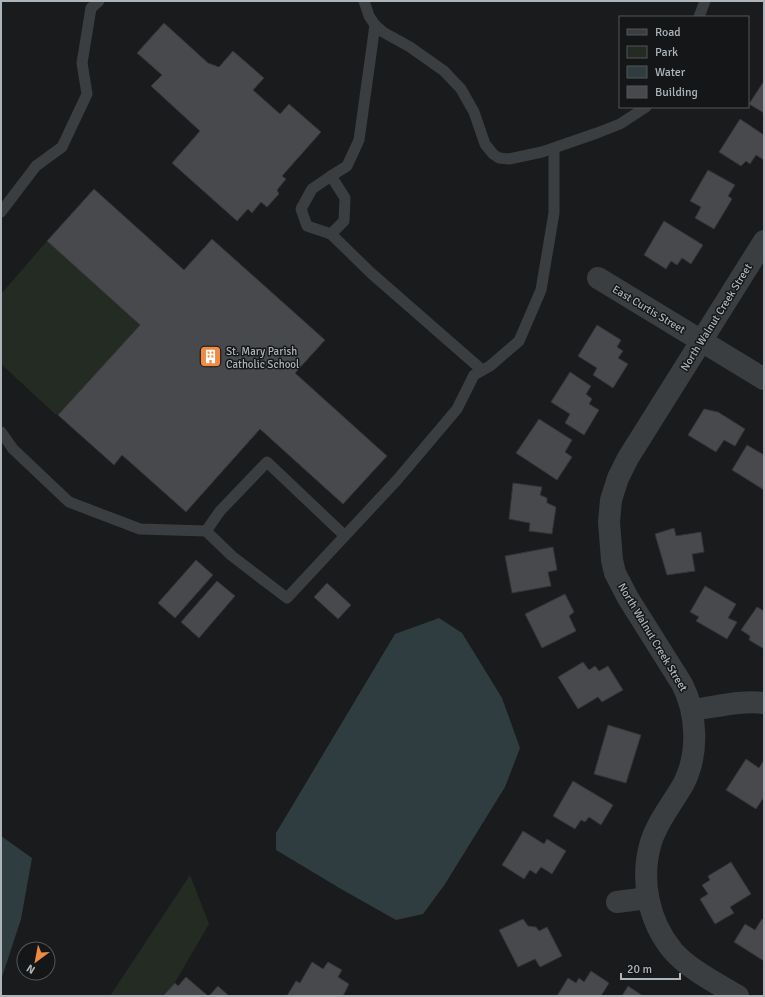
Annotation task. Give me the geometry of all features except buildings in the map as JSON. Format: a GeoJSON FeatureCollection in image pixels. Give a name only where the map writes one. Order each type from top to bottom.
{"type":"FeatureCollection","features":[{"type":"Feature","properties":{"kind":"street","name":"North Walnut Creek Street"},"geometry":{"type":"LineString","coordinates":[[738,996],[690,966],[673,951],[662,936],[652,916],[646,880],[651,842],[660,822],[684,783],[692,759],[694,733],[692,710],[682,684],[628,598],[615,573],[611,550],[609,522],[611,500],[618,478],[628,458],[764,241]]}},
{"type":"Feature","properties":{"kind":"street","name":"East Curtis Street"},"geometry":{"type":"LineString","coordinates":[[598,278],[764,379]]}},
{"type":"Feature","properties":{"kind":"street"},"geometry":{"type":"LineString","coordinates":[[692,710],[729,704],[764,703]]}},
{"type":"Feature","properties":{"kind":"street"},"geometry":{"type":"LineString","coordinates":[[617,902],[648,898]]}},
{"type":"Feature","properties":{"kind":"lane"},"geometry":{"type":"LineString","coordinates":[[1,212],[36,166],[62,147],[87,94],[82,63],[91,8],[99,1]]}},
{"type":"Feature","properties":{"kind":"lane"},"geometry":{"type":"LineString","coordinates":[[364,1],[369,16],[375,25],[383,32],[410,47],[444,71],[461,89],[474,112],[485,144],[493,154],[499,158],[509,159],[554,148],[620,124],[644,108]]}},
{"type":"Feature","properties":{"kind":"lane"},"geometry":{"type":"LineString","coordinates":[[699,16],[705,1]]}},
{"type":"Feature","properties":{"kind":"lane"},"geometry":{"type":"LineString","coordinates":[[375,25],[359,140],[347,166],[312,189],[301,209],[307,226],[331,234],[371,273],[482,370]]}},
{"type":"Feature","properties":{"kind":"lane"},"geometry":{"type":"LineString","coordinates":[[1,432],[13,449],[69,502],[140,529],[206,531],[232,556],[287,598],[397,480],[457,409],[474,375],[490,366],[519,341],[541,290],[554,213],[554,148]]}},
{"type":"Feature","properties":{"kind":"lane"},"geometry":{"type":"LineString","coordinates":[[331,176],[345,198],[344,221],[331,234]]}},
{"type":"Feature","properties":{"kind":"lane"},"geometry":{"type":"LineString","coordinates":[[206,531],[220,511],[267,462],[345,536]]}},
{"type":"Feature","properties":{"kind":"green space"},"geometry":{"type":"Polygon","coordinates":[[[47,241],[140,325],[58,415],[55,414],[1,364],[1,294],[47,241]]]}},
{"type":"Feature","properties":{"kind":"green space"},"geometry":{"type":"Polygon","coordinates":[[[190,875],[209,924],[167,996],[110,996],[190,875]]]}},
{"type":"Feature","properties":{"kind":"water"},"geometry":{"type":"Polygon","coordinates":[[[439,618],[462,633],[502,698],[520,748],[505,787],[445,884],[423,914],[396,920],[276,850],[276,833],[395,634],[439,618]]]}},
{"type":"Feature","properties":{"kind":"water"},"geometry":{"type":"Polygon","coordinates":[[[1,836],[32,858],[21,919],[1,980],[1,836]]]}},
{"type":"Feature","properties":{"kind":"place","name":"St. Mary Parish Catholic School"},"geometry":{"type":"Point","coordinates":[210,357]}}]}
